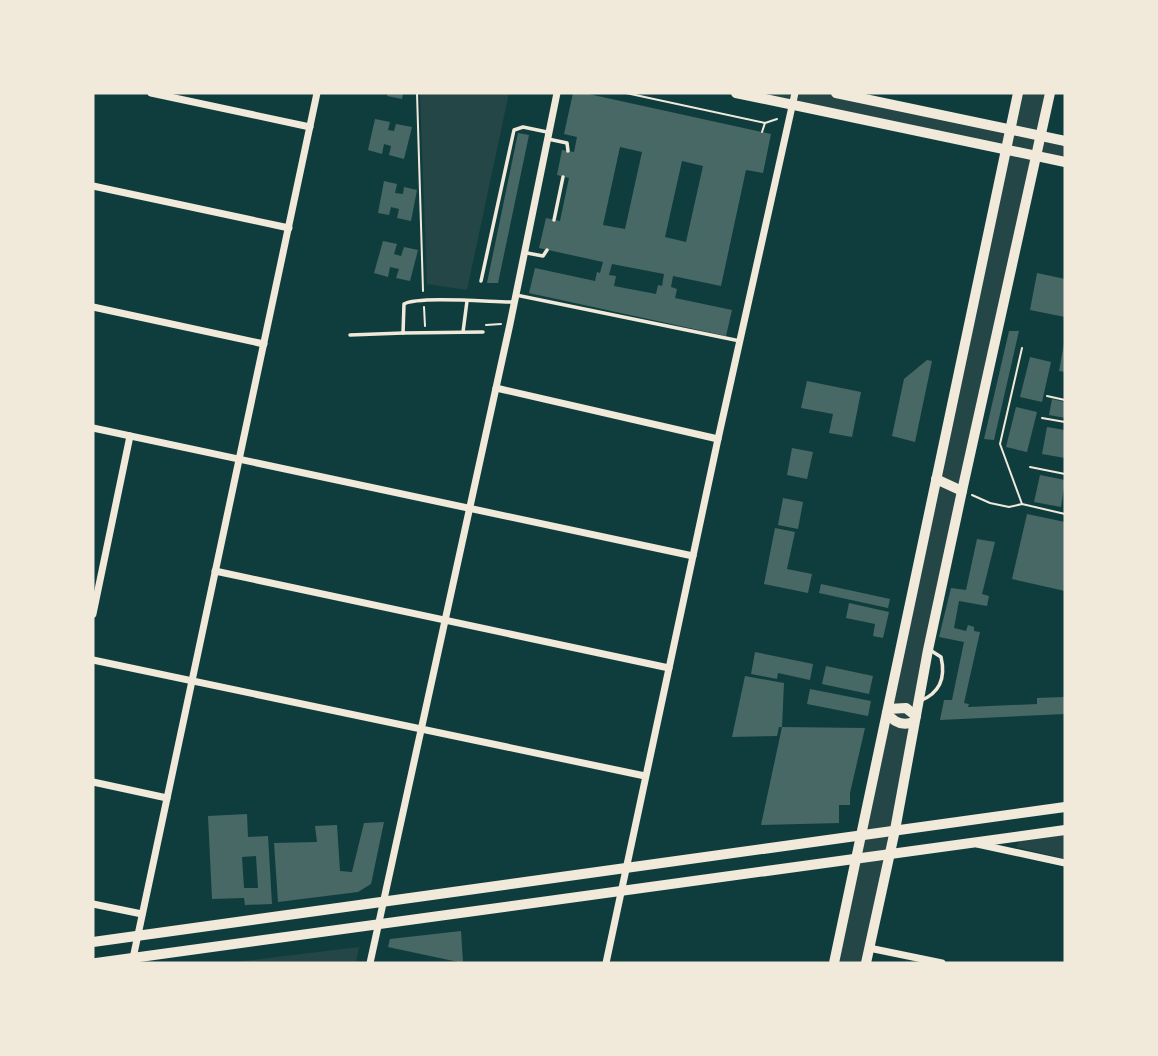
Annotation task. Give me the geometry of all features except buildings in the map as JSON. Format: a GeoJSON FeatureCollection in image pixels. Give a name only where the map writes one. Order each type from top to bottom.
{"type":"FeatureCollection","features":[{"type":"Feature","properties":{"kind":"main road"},"geometry":{"type":"LineString","coordinates":[[736,93],[1065,162]]}},
{"type":"Feature","properties":{"kind":"main road"},"geometry":{"type":"LineString","coordinates":[[836,93],[1065,141]]}},
{"type":"Feature","properties":{"kind":"main road"},"geometry":{"type":"LineString","coordinates":[[834,963],[1018,93]]}},
{"type":"Feature","properties":{"kind":"main road"},"geometry":{"type":"LineString","coordinates":[[866,963],[895,830],[928,650],[1050,93]]}},
{"type":"Feature","properties":{"kind":"main road"},"geometry":{"type":"LineString","coordinates":[[936,479],[962,491]]}},
{"type":"Feature","properties":{"kind":"main road"},"geometry":{"type":"LineString","coordinates":[[888,711],[906,708],[915,719]]}},
{"type":"Feature","properties":{"kind":"main road"},"geometry":{"type":"LineString","coordinates":[[888,711],[896,722],[902,724],[915,719]]}},
{"type":"Feature","properties":{"kind":"main road"},"geometry":{"type":"LineString","coordinates":[[93,942],[1065,807]]}},
{"type":"Feature","properties":{"kind":"main road"},"geometry":{"type":"LineString","coordinates":[[96,963],[1065,830]]}},
{"type":"Feature","properties":{"kind":"street"},"geometry":{"type":"LineString","coordinates":[[151,93],[310,128]]}},
{"type":"Feature","properties":{"kind":"street"},"geometry":{"type":"LineString","coordinates":[[133,960],[317,93]]}},
{"type":"Feature","properties":{"kind":"street"},"geometry":{"type":"LineString","coordinates":[[370,963],[516,298],[557,93]]}},
{"type":"Feature","properties":{"kind":"street"},"geometry":{"type":"LineString","coordinates":[[606,963],[795,93]]}},
{"type":"Feature","properties":{"kind":"street"},"geometry":{"type":"LineString","coordinates":[[93,186],[289,228]]}},
{"type":"Feature","properties":{"kind":"street"},"geometry":{"type":"LineString","coordinates":[[93,307],[264,344]]}},
{"type":"Feature","properties":{"kind":"street"},"geometry":{"type":"LineString","coordinates":[[496,388],[718,439]]}},
{"type":"Feature","properties":{"kind":"street"},"geometry":{"type":"LineString","coordinates":[[93,428],[693,556]]}},
{"type":"Feature","properties":{"kind":"street"},"geometry":{"type":"LineString","coordinates":[[93,614],[130,436]]}},
{"type":"Feature","properties":{"kind":"street"},"geometry":{"type":"LineString","coordinates":[[215,571],[669,668]]}},
{"type":"Feature","properties":{"kind":"street"},"geometry":{"type":"LineString","coordinates":[[93,660],[645,776]]}},
{"type":"Feature","properties":{"kind":"street"},"geometry":{"type":"LineString","coordinates":[[93,782],[167,797]]}},
{"type":"Feature","properties":{"kind":"street"},"geometry":{"type":"LineString","coordinates":[[968,842],[1065,863]]}},
{"type":"Feature","properties":{"kind":"street"},"geometry":{"type":"LineString","coordinates":[[93,904],[142,914]]}},
{"type":"Feature","properties":{"kind":"street"},"geometry":{"type":"LineString","coordinates":[[869,948],[942,963]]}},
{"type":"Feature","properties":{"kind":"lane"},"geometry":{"type":"LineString","coordinates":[[481,281],[514,130],[523,128],[567,143],[568,151]]}},
{"type":"Feature","properties":{"kind":"lane"},"geometry":{"type":"LineString","coordinates":[[554,220],[563,177]]}},
{"type":"Feature","properties":{"kind":"lane"},"geometry":{"type":"LineString","coordinates":[[525,252],[545,256],[547,250]]}},
{"type":"Feature","properties":{"kind":"lane"},"geometry":{"type":"LineString","coordinates":[[402,333],[404,304],[407,301],[516,298],[740,341]]}},
{"type":"Feature","properties":{"kind":"lane"},"geometry":{"type":"LineString","coordinates":[[463,332],[467,301]]}},
{"type":"Feature","properties":{"kind":"lane"},"geometry":{"type":"LineString","coordinates":[[350,335],[482,332]]}},
{"type":"Feature","properties":{"kind":"lane"},"geometry":{"type":"LineString","coordinates":[[918,702],[932,697],[939,689],[944,668],[941,657],[928,650]]}},
{"type":"Feature","properties":{"kind":"path"},"geometry":{"type":"LineString","coordinates":[[417,93],[425,326]]}},
{"type":"Feature","properties":{"kind":"path"},"geometry":{"type":"LineString","coordinates":[[626,93],[765,122],[777,119]]}},
{"type":"Feature","properties":{"kind":"path"},"geometry":{"type":"LineString","coordinates":[[762,132],[765,122]]}},
{"type":"Feature","properties":{"kind":"path"},"geometry":{"type":"LineString","coordinates":[[1021,504],[1000,444],[1022,348]]}},
{"type":"Feature","properties":{"kind":"path"},"geometry":{"type":"LineString","coordinates":[[1047,396],[1065,400]]}},
{"type":"Feature","properties":{"kind":"path"},"geometry":{"type":"LineString","coordinates":[[1042,418],[1065,422]]}},
{"type":"Feature","properties":{"kind":"path"},"geometry":{"type":"LineString","coordinates":[[1030,467],[1065,474]]}},
{"type":"Feature","properties":{"kind":"path"},"geometry":{"type":"LineString","coordinates":[[962,491],[1009,508],[1021,504],[1065,514]]}},
{"type":"Feature","properties":{"kind":"shaded area"},"geometry":{"type":"Polygon","coordinates":[[[420,93],[509,93],[467,290],[427,284],[420,93]]]}},
{"type":"Feature","properties":{"kind":"shaded area"},"geometry":{"type":"Polygon","coordinates":[[[736,93],[836,93],[1009,129],[1018,93],[1050,93],[1040,136],[1065,141],[1065,162],[1037,156],[866,963],[834,963],[1005,150],[736,93]]]}},
{"type":"Feature","properties":{"kind":"shaded area"},"geometry":{"type":"Polygon","coordinates":[[[1065,835],[1065,859],[1016,847],[1020,841],[1065,835]]]}},
{"type":"Feature","properties":{"kind":"shaded area"},"geometry":{"type":"Polygon","coordinates":[[[359,947],[356,963],[227,963],[359,947]]]}}]}
